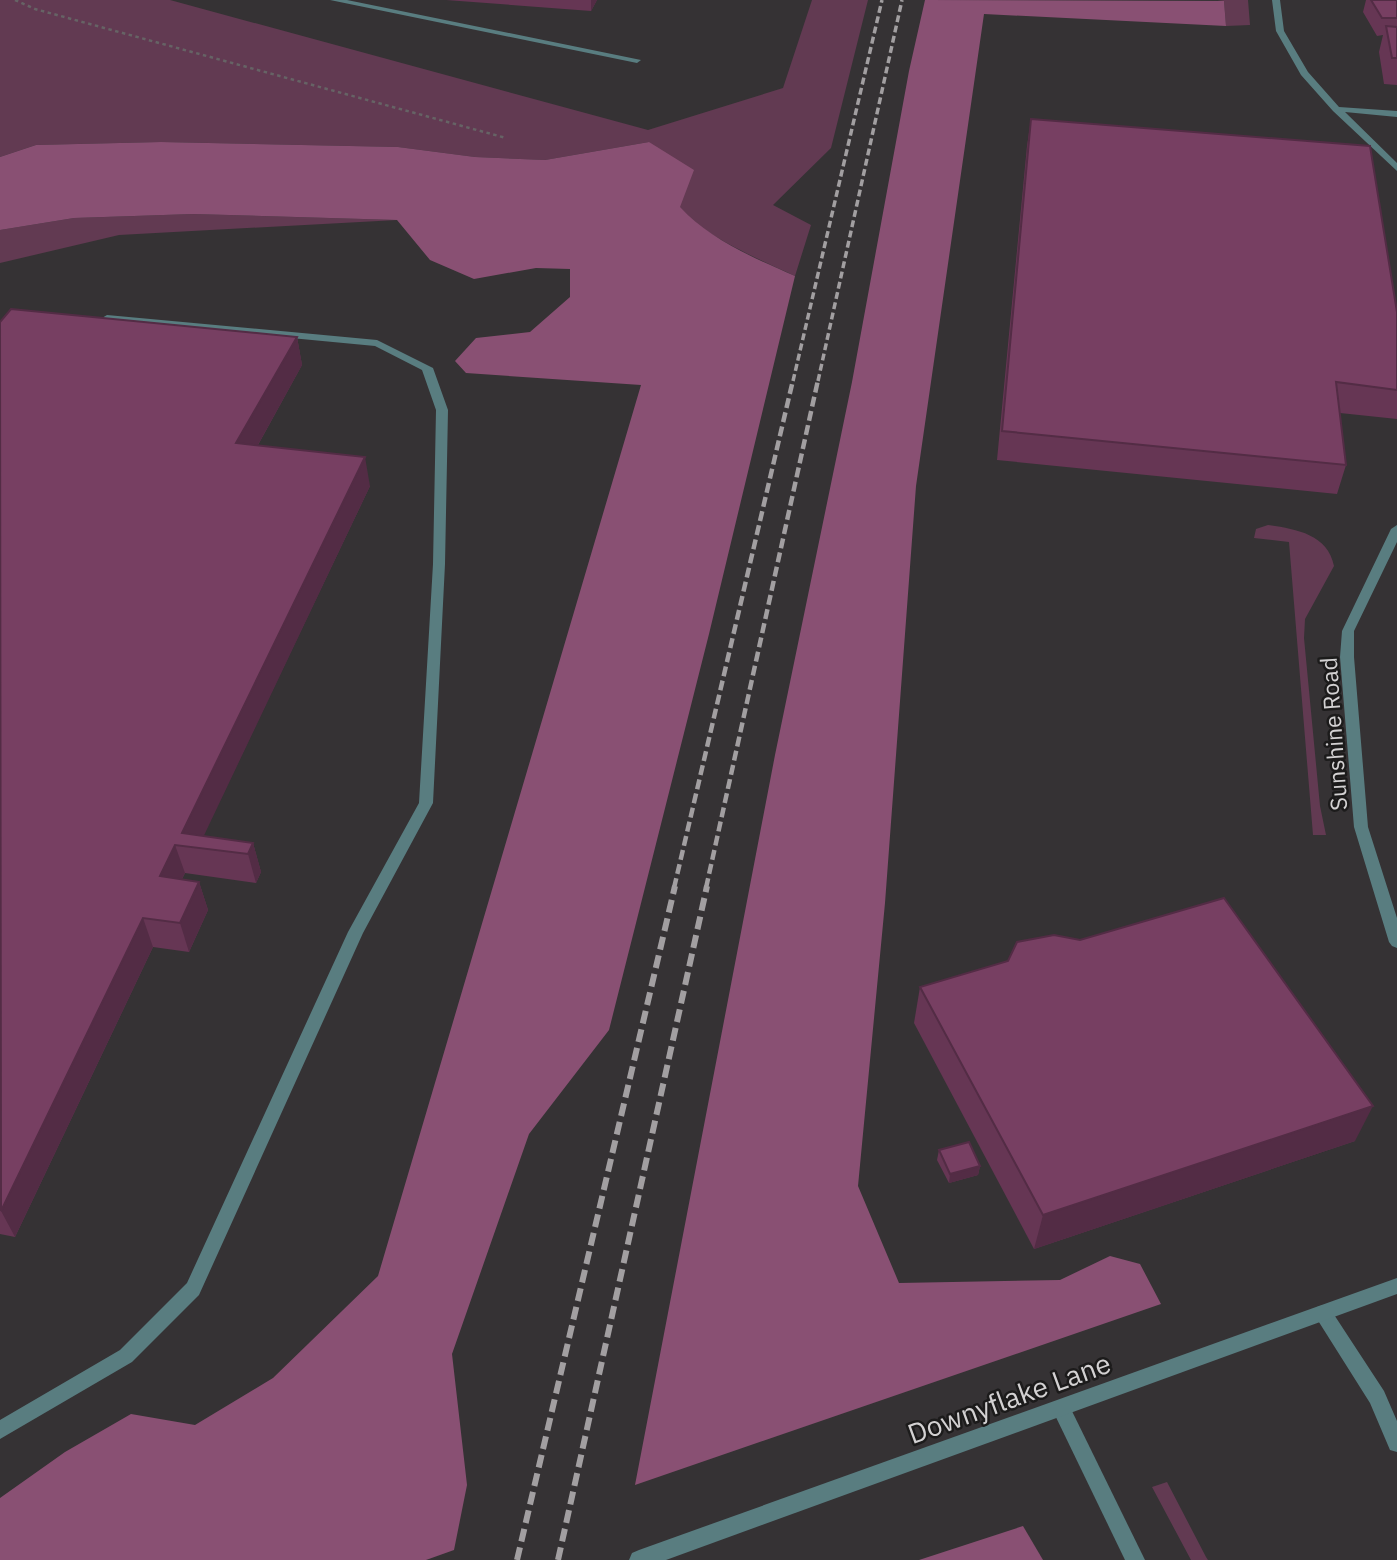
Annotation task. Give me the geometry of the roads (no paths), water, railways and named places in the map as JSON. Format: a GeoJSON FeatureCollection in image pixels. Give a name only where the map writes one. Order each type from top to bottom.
{"type":"FeatureCollection","features":[{"type":"Feature","properties":{"kind":"street"},"geometry":{"type":"LineString","coordinates":[[334,0],[638,60]]}},
{"type":"Feature","properties":{"kind":"street"},"geometry":{"type":"LineString","coordinates":[[1276,0],[1280,31],[1304,73],[1336,109],[1397,168]]}},
{"type":"Feature","properties":{"kind":"street"},"geometry":{"type":"LineString","coordinates":[[1336,109],[1397,114]]}},
{"type":"Feature","properties":{"kind":"street"},"geometry":{"type":"LineString","coordinates":[[0,1430],[126,1356],[193,1289],[356,932],[426,803],[439,564],[442,410],[426,368],[377,343],[97,317]]}},
{"type":"Feature","properties":{"kind":"street","name":"Sunshine Road"},"geometry":{"type":"LineString","coordinates":[[1397,529],[1348,631],[1347,657],[1361,827],[1397,942]]}},
{"type":"Feature","properties":{"kind":"street","name":"Downyflake Lane"},"geometry":{"type":"LineString","coordinates":[[639,1560],[1397,1286]]}},
{"type":"Feature","properties":{"kind":"street"},"geometry":{"type":"LineString","coordinates":[[1323,1313],[1377,1397],[1397,1443]]}},
{"type":"Feature","properties":{"kind":"street"},"geometry":{"type":"LineString","coordinates":[[1061,1409],[1135,1560]]}},
{"type":"Feature","properties":{"kind":"railway"},"geometry":{"type":"LineString","coordinates":[[793,381],[882,0]]}},
{"type":"Feature","properties":{"kind":"railway"},"geometry":{"type":"LineString","coordinates":[[818,381],[902,0]]}},
{"type":"Feature","properties":{"kind":"railway"},"geometry":{"type":"LineString","coordinates":[[674,888],[793,380]]}},
{"type":"Feature","properties":{"kind":"railway"},"geometry":{"type":"LineString","coordinates":[[706,888],[818,380]]}},
{"type":"Feature","properties":{"kind":"railway"},"geometry":{"type":"LineString","coordinates":[[517,1560],[675,886]]}},
{"type":"Feature","properties":{"kind":"railway"},"geometry":{"type":"LineString","coordinates":[[558,1560],[707,886]]}}]}
